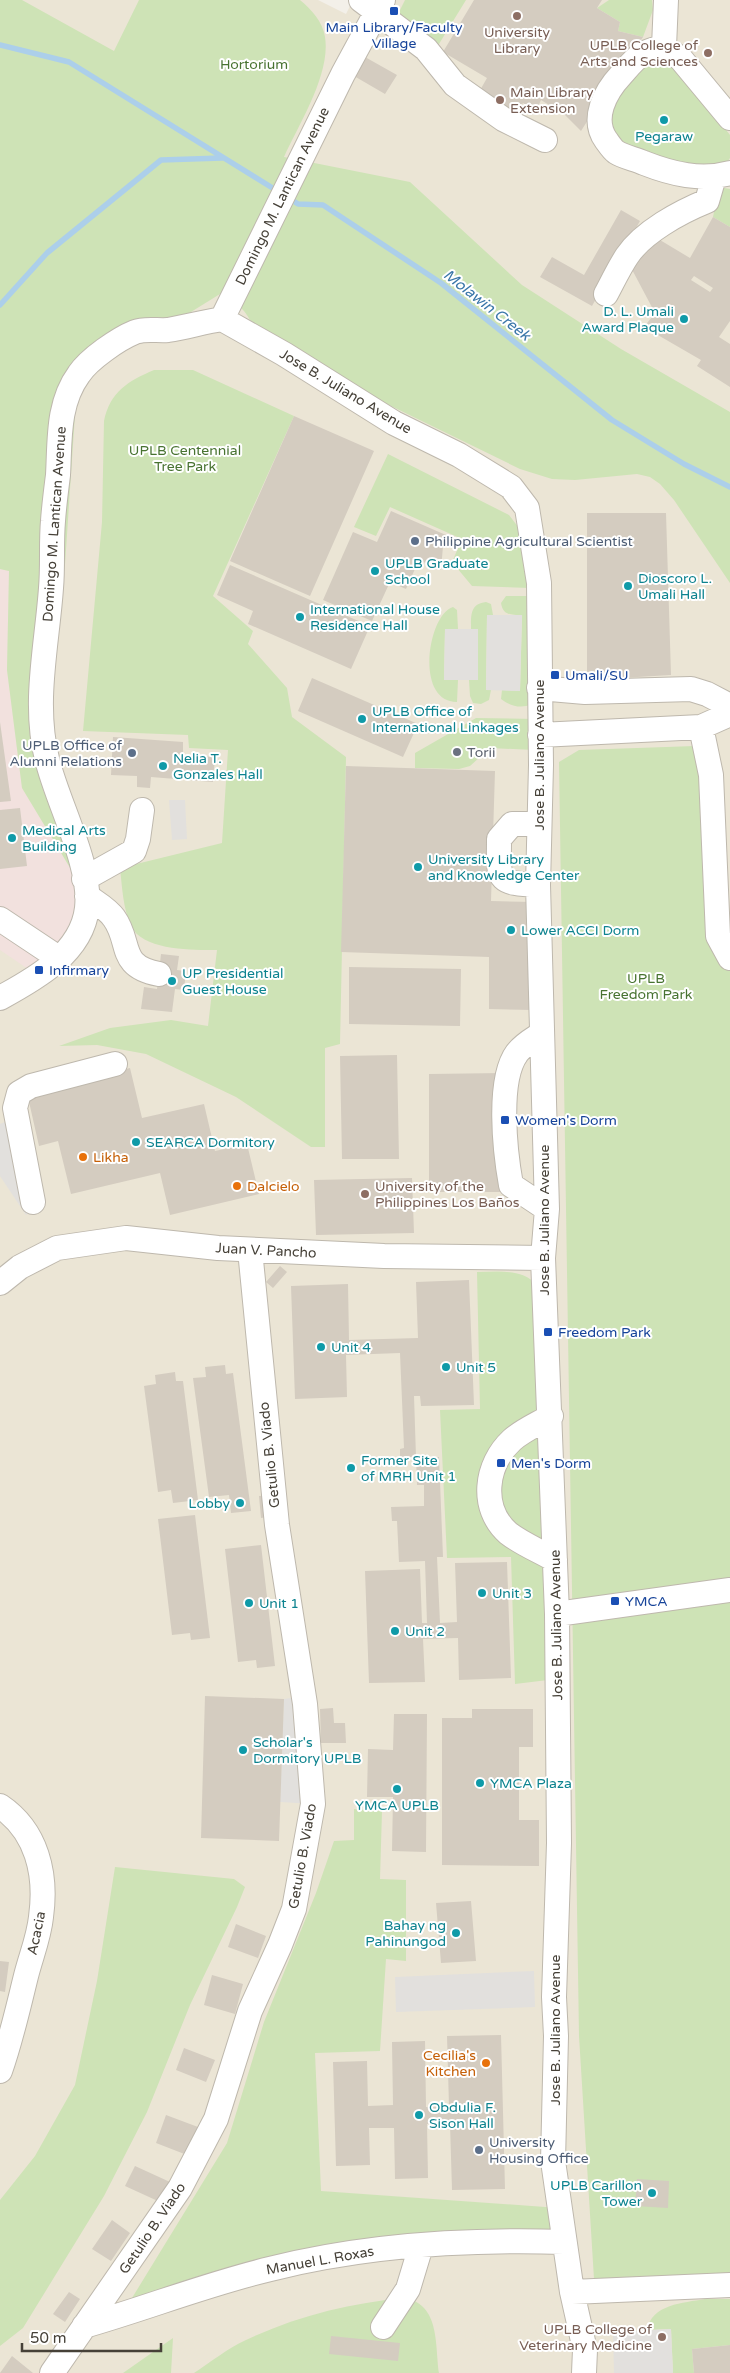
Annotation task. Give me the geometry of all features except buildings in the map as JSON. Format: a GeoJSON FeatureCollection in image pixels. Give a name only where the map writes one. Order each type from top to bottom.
{"type":"FeatureCollection","features":[{"type":"Feature","properties":{"kind":"street"},"geometry":{"type":"LineString","coordinates":[[664,47],[666,0]]}},
{"type":"Feature","properties":{"kind":"street"},"geometry":{"type":"LineString","coordinates":[[374,4],[426,49],[455,85],[503,119],[545,140]]}},
{"type":"Feature","properties":{"kind":"street","name":"Domingo M. Lantican Avenue"},"geometry":{"type":"LineString","coordinates":[[0,998],[22,986],[60,959],[81,928],[87,909],[86,887],[72,833],[46,758],[42,723],[41,679],[52,588],[53,521],[60,422],[67,398],[78,375],[101,353],[136,331],[169,330],[222,319],[343,74],[374,4]]}},
{"type":"Feature","properties":{"kind":"street"},"geometry":{"type":"LineString","coordinates":[[606,294],[627,255],[644,236],[683,211],[707,201],[722,175],[680,174],[614,151],[601,132],[599,123],[601,109],[614,82],[644,51],[664,47],[682,59],[730,118]]}},
{"type":"Feature","properties":{"kind":"street","name":"Jose B. Juliano Avenue"},"geometry":{"type":"LineString","coordinates":[[222,319],[284,354],[394,423],[459,456],[511,488],[526,508],[534,544],[539,583],[540,735],[538,885],[546,1209],[543,1258],[551,1416],[557,1614],[559,1843],[554,1997],[556,2036],[554,2161],[572,2292],[585,2350],[584,2373]]}},
{"type":"Feature","properties":{"kind":"street"},"geometry":{"type":"LineString","coordinates":[[539,688],[585,692],[676,688],[707,694],[730,706]]}},
{"type":"Feature","properties":{"kind":"street"},"geometry":{"type":"LineString","coordinates":[[540,735],[701,726],[730,714]]}},
{"type":"Feature","properties":{"kind":"street"},"geometry":{"type":"LineString","coordinates":[[701,726],[711,775],[721,799],[718,936],[730,958]]}},
{"type":"Feature","properties":{"kind":"street"},"geometry":{"type":"LineString","coordinates":[[142,810],[138,839],[134,851],[86,887],[114,917],[132,962],[137,966],[159,974]]}},
{"type":"Feature","properties":{"kind":"street"},"geometry":{"type":"LineString","coordinates":[[538,885],[511,884],[503,878],[499,870],[499,839],[512,824],[539,824]]}},
{"type":"Feature","properties":{"kind":"street"},"geometry":{"type":"LineString","coordinates":[[0,919],[60,959]]}},
{"type":"Feature","properties":{"kind":"street"},"geometry":{"type":"LineString","coordinates":[[541,1034],[525,1044],[516,1054],[507,1076],[505,1154],[510,1185],[546,1209]]}},
{"type":"Feature","properties":{"kind":"street"},"geometry":{"type":"LineString","coordinates":[[33,1202],[15,1108],[19,1093],[31,1086],[115,1064]]}},
{"type":"Feature","properties":{"kind":"street","name":"Juan V. Pancho"},"geometry":{"type":"LineString","coordinates":[[0,1283],[20,1267],[57,1248],[126,1238],[250,1250],[384,1256],[543,1258]]}},
{"type":"Feature","properties":{"kind":"street","name":"Getulio B. Viado"},"geometry":{"type":"LineString","coordinates":[[52,2373],[180,2188],[216,2119],[250,2010],[280,1945],[294,1909],[313,1804],[305,1704],[277,1525],[250,1250]]}},
{"type":"Feature","properties":{"kind":"street"},"geometry":{"type":"LineString","coordinates":[[551,1416],[518,1435],[504,1450],[492,1472],[489,1485],[489,1499],[493,1513],[509,1534],[555,1560]]}},
{"type":"Feature","properties":{"kind":"street"},"geometry":{"type":"LineString","coordinates":[[557,1614],[730,1590]]}},
{"type":"Feature","properties":{"kind":"street","name":"Acacia"},"geometry":{"type":"LineString","coordinates":[[0,1806],[13,1815],[34,1843],[43,1878],[41,1917],[11,2039],[0,2071]]}},
{"type":"Feature","properties":{"kind":"street","name":"Manuel L. Roxas"},"geometry":{"type":"LineString","coordinates":[[84,2326],[135,2312],[188,2291],[271,2269],[348,2252],[523,2240],[564,2242]]}},
{"type":"Feature","properties":{"kind":"street"},"geometry":{"type":"LineString","coordinates":[[383,2327],[408,2289],[422,2246]]}},
{"type":"Feature","properties":{"kind":"street"},"geometry":{"type":"LineString","coordinates":[[572,2292],[730,2285]]}},
{"type":"Feature","properties":{"kind":"shaded area","name":"University of the Philippines Los Baños"},"geometry":{"type":"Polygon","coordinates":[[[0,0],[318,0],[346,14],[353,0],[730,0],[730,2373],[0,2373],[0,0]]]}},
{"type":"Feature","properties":{"kind":"shaded area"},"geometry":{"type":"Polygon","coordinates":[[[0,569],[9,571],[7,670],[22,788],[78,881],[74,934],[28,969],[0,950],[0,569]]]}},
{"type":"Feature","properties":{"kind":"shaded area"},"geometry":{"type":"Polygon","coordinates":[[[487,615],[522,615],[520,691],[486,690],[487,615]]]}},
{"type":"Feature","properties":{"kind":"shaded area"},"geometry":{"type":"Polygon","coordinates":[[[445,629],[478,629],[478,680],[444,680],[445,629]]]}},
{"type":"Feature","properties":{"kind":"shaded area"},"geometry":{"type":"Polygon","coordinates":[[[169,800],[185,800],[187,839],[172,840],[169,800]]]}},
{"type":"Feature","properties":{"kind":"shaded area"},"geometry":{"type":"Polygon","coordinates":[[[21,1115],[45,1202],[26,1215],[0,1176],[0,1124],[21,1115]]]}},
{"type":"Feature","properties":{"kind":"shaded area"},"geometry":{"type":"Polygon","coordinates":[[[304,1696],[313,1804],[280,1802],[284,1699],[304,1696]]]}},
{"type":"Feature","properties":{"kind":"shaded area"},"geometry":{"type":"Polygon","coordinates":[[[534,1971],[535,2007],[396,2012],[395,1977],[534,1971]]]}},
{"type":"Feature","properties":{"kind":"shaded area"},"geometry":{"type":"Polygon","coordinates":[[[671,2329],[673,2373],[614,2373],[613,2332],[671,2329]]]}},
{"type":"Feature","properties":{"kind":"green space","name":"Hortorium"},"geometry":{"type":"Polygon","coordinates":[[[0,0],[22,0],[114,51],[139,0],[300,0],[322,26],[326,51],[319,83],[284,157],[410,182],[522,285],[621,349],[730,412],[730,583],[674,500],[660,484],[650,477],[637,474],[575,480],[552,479],[520,469],[352,387],[250,320],[237,304],[220,294],[178,320],[147,331],[80,381],[75,414],[65,565],[52,649],[34,725],[43,790],[76,861],[78,881],[22,788],[7,670],[9,571],[0,569],[0,0]]]}},
{"type":"Feature","properties":{"kind":"green space"},"geometry":{"type":"Polygon","coordinates":[[[405,0],[466,0],[431,57],[392,26],[405,0]]]}},
{"type":"Feature","properties":{"kind":"green space"},"geometry":{"type":"Polygon","coordinates":[[[609,0],[652,0],[653,10],[643,37],[618,31],[620,22],[597,8],[609,0]]]}},
{"type":"Feature","properties":{"kind":"green space"},"geometry":{"type":"Polygon","coordinates":[[[658,63],[677,68],[730,135],[730,158],[723,169],[708,171],[628,147],[611,131],[610,120],[616,101],[637,69],[658,63]]]}},
{"type":"Feature","properties":{"kind":"green space"},"geometry":{"type":"Polygon","coordinates":[[[719,187],[730,189],[730,227],[713,217],[719,187]]]}},
{"type":"Feature","properties":{"kind":"green space","name":"UPLB Centennial Tree Park"},"geometry":{"type":"Polygon","coordinates":[[[154,370],[193,370],[294,416],[213,596],[253,631],[248,644],[287,688],[292,717],[346,757],[340,1044],[325,1048],[325,1147],[311,1147],[236,1097],[146,1054],[97,1045],[59,1046],[110,1028],[171,1020],[208,1026],[217,950],[182,949],[157,945],[137,934],[131,926],[126,912],[120,868],[222,843],[228,750],[189,748],[188,735],[83,731],[102,522],[104,421],[111,402],[116,395],[128,383],[154,370]]]}},
{"type":"Feature","properties":{"kind":"green space"},"geometry":{"type":"Polygon","coordinates":[[[388,454],[509,515],[522,532],[530,588],[472,586],[452,562],[462,539],[390,507],[376,536],[354,527],[388,454]]]}},
{"type":"Feature","properties":{"kind":"green space"},"geometry":{"type":"Polygon","coordinates":[[[506,596],[531,596],[532,704],[524,706],[512,705],[501,699],[502,690],[520,691],[522,616],[508,614],[504,610],[501,603],[506,596]]]}},
{"type":"Feature","properties":{"kind":"green space"},"geometry":{"type":"Polygon","coordinates":[[[486,602],[491,604],[493,615],[487,615],[486,689],[491,690],[489,700],[481,704],[473,703],[470,696],[469,680],[478,680],[478,629],[471,629],[471,619],[474,608],[486,602]]]}},
{"type":"Feature","properties":{"kind":"green space"},"geometry":{"type":"Polygon","coordinates":[[[453,607],[457,610],[458,629],[445,629],[444,679],[458,680],[457,702],[443,698],[435,688],[430,674],[429,657],[437,625],[444,613],[453,607]]]}},
{"type":"Feature","properties":{"kind":"green space"},"geometry":{"type":"Polygon","coordinates":[[[476,718],[536,719],[534,750],[490,748],[470,766],[459,769],[415,768],[415,753],[476,718]]]}},
{"type":"Feature","properties":{"kind":"green space","name":"UPLB Freedom Park"},"geometry":{"type":"Polygon","coordinates":[[[695,746],[730,965],[730,2274],[594,2279],[579,2036],[559,762],[579,750],[695,746]]]}},
{"type":"Feature","properties":{"kind":"green space"},"geometry":{"type":"Polygon","coordinates":[[[477,1272],[517,1273],[537,1285],[543,1410],[484,1484],[543,1563],[548,1680],[515,1684],[511,1557],[447,1558],[440,1410],[480,1409],[477,1272]]]}},
{"type":"Feature","properties":{"kind":"green space"},"geometry":{"type":"Polygon","coordinates":[[[543,1434],[545,1542],[525,1536],[514,1527],[507,1517],[502,1491],[502,1478],[511,1455],[524,1442],[543,1434]]]}},
{"type":"Feature","properties":{"kind":"green space"},"geometry":{"type":"Polygon","coordinates":[[[354,1809],[382,1811],[380,1879],[406,1880],[406,1961],[386,1959],[380,2051],[315,2053],[321,2191],[559,2208],[560,2234],[379,2243],[124,2311],[227,2143],[264,2022],[316,1893],[334,1841],[354,1840],[354,1809]]]}},
{"type":"Feature","properties":{"kind":"green space"},"geometry":{"type":"Polygon","coordinates":[[[115,1867],[234,1879],[245,1887],[190,2005],[147,2112],[104,2196],[23,2328],[0,2346],[0,2200],[35,2156],[75,2085],[97,1981],[115,1867]]]}},
{"type":"Feature","properties":{"kind":"green space"},"geometry":{"type":"Polygon","coordinates":[[[405,2298],[416,2302],[425,2309],[430,2317],[436,2338],[439,2373],[194,2373],[239,2343],[304,2317],[364,2303],[405,2298]]]}},
{"type":"Feature","properties":{"kind":"green space"},"geometry":{"type":"Polygon","coordinates":[[[705,2299],[730,2299],[730,2345],[692,2349],[694,2373],[673,2373],[671,2329],[647,2330],[650,2321],[655,2315],[670,2306],[705,2299]]]}},
{"type":"Feature","properties":{"kind":"green space"},"geometry":{"type":"Polygon","coordinates":[[[173,2338],[171,2373],[123,2373],[173,2338]]]}},
{"type":"Feature","properties":{"kind":"waterway"},"geometry":{"type":"LineString","coordinates":[[0,45],[69,62],[279,192]]}},
{"type":"Feature","properties":{"kind":"waterway"},"geometry":{"type":"LineString","coordinates":[[0,305],[47,253],[161,160],[222,158]]}},
{"type":"Feature","properties":{"kind":"waterway","name":"Molawin Creek"},"geometry":{"type":"LineString","coordinates":[[289,198],[298,204],[323,205],[441,283],[612,420],[684,464],[730,487]]}},
{"type":"Feature","properties":{"kind":"place","name":"Main Library/Faculty Village"},"geometry":{"type":"Point","coordinates":[394,11]}},
{"type":"Feature","properties":{"kind":"place","name":"University Library"},"geometry":{"type":"Point","coordinates":[517,16]}},
{"type":"Feature","properties":{"kind":"place","name":"UPLB College of Arts and Sciences"},"geometry":{"type":"Point","coordinates":[708,53]}},
{"type":"Feature","properties":{"kind":"place","name":"Main Library Extension"},"geometry":{"type":"Point","coordinates":[500,100]}},
{"type":"Feature","properties":{"kind":"place","name":"Pegaraw"},"geometry":{"type":"Point","coordinates":[664,120]}},
{"type":"Feature","properties":{"kind":"place","name":"D. L. Umali Award Plaque"},"geometry":{"type":"Point","coordinates":[684,319]}},
{"type":"Feature","properties":{"kind":"place","name":"Philippine Agricultural Scientist"},"geometry":{"type":"Point","coordinates":[415,541]}},
{"type":"Feature","properties":{"kind":"place","name":"UPLB Graduate School"},"geometry":{"type":"Point","coordinates":[375,571]}},
{"type":"Feature","properties":{"kind":"place","name":"Dioscoro L. Umali Hall"},"geometry":{"type":"Point","coordinates":[628,586]}},
{"type":"Feature","properties":{"kind":"place","name":"International House Residence Hall"},"geometry":{"type":"Point","coordinates":[300,617]}},
{"type":"Feature","properties":{"kind":"place","name":"Umali/SU"},"geometry":{"type":"Point","coordinates":[555,675]}},
{"type":"Feature","properties":{"kind":"place","name":"UPLB Office of International Linkages"},"geometry":{"type":"Point","coordinates":[362,719]}},
{"type":"Feature","properties":{"kind":"place","name":"Torii"},"geometry":{"type":"Point","coordinates":[457,752]}},
{"type":"Feature","properties":{"kind":"place","name":"UPLB Office of Alumni Relations"},"geometry":{"type":"Point","coordinates":[132,753]}},
{"type":"Feature","properties":{"kind":"place","name":"Nelia T. Gonzales Hall"},"geometry":{"type":"Point","coordinates":[163,766]}},
{"type":"Feature","properties":{"kind":"place","name":"Medical Arts Building"},"geometry":{"type":"Point","coordinates":[12,838]}},
{"type":"Feature","properties":{"kind":"place","name":"University Library and Knowledge Center"},"geometry":{"type":"Point","coordinates":[418,867]}},
{"type":"Feature","properties":{"kind":"place","name":"Lower ACCI Dorm"},"geometry":{"type":"Point","coordinates":[511,930]}},
{"type":"Feature","properties":{"kind":"place","name":"Infirmary"},"geometry":{"type":"Point","coordinates":[39,970]}},
{"type":"Feature","properties":{"kind":"place","name":"UP Presidential Guest House"},"geometry":{"type":"Point","coordinates":[172,981]}},
{"type":"Feature","properties":{"kind":"place","name":"Women's Dorm"},"geometry":{"type":"Point","coordinates":[505,1120]}},
{"type":"Feature","properties":{"kind":"place","name":"SEARCA Dormitory"},"geometry":{"type":"Point","coordinates":[136,1142]}},
{"type":"Feature","properties":{"kind":"place","name":"Likha"},"geometry":{"type":"Point","coordinates":[83,1157]}},
{"type":"Feature","properties":{"kind":"place","name":"Dalcielo"},"geometry":{"type":"Point","coordinates":[237,1186]}},
{"type":"Feature","properties":{"kind":"place","name":"University of the Philippines Los Baños"},"geometry":{"type":"Point","coordinates":[365,1194]}},
{"type":"Feature","properties":{"kind":"place","name":"Freedom Park"},"geometry":{"type":"Point","coordinates":[548,1332]}},
{"type":"Feature","properties":{"kind":"place","name":"Unit 4"},"geometry":{"type":"Point","coordinates":[321,1347]}},
{"type":"Feature","properties":{"kind":"place","name":"Unit 5"},"geometry":{"type":"Point","coordinates":[446,1367]}},
{"type":"Feature","properties":{"kind":"place","name":"Men's Dorm"},"geometry":{"type":"Point","coordinates":[501,1463]}},
{"type":"Feature","properties":{"kind":"place","name":"Former Site of MRH Unit 1"},"geometry":{"type":"Point","coordinates":[351,1468]}},
{"type":"Feature","properties":{"kind":"place","name":"Lobby"},"geometry":{"type":"Point","coordinates":[240,1503]}},
{"type":"Feature","properties":{"kind":"place","name":"Unit 3"},"geometry":{"type":"Point","coordinates":[482,1593]}},
{"type":"Feature","properties":{"kind":"place","name":"YMCA"},"geometry":{"type":"Point","coordinates":[615,1601]}},
{"type":"Feature","properties":{"kind":"place","name":"Unit 1"},"geometry":{"type":"Point","coordinates":[249,1603]}},
{"type":"Feature","properties":{"kind":"place","name":"Unit 2"},"geometry":{"type":"Point","coordinates":[395,1631]}},
{"type":"Feature","properties":{"kind":"place","name":"Scholar's Dormitory UPLB"},"geometry":{"type":"Point","coordinates":[243,1750]}},
{"type":"Feature","properties":{"kind":"place","name":"YMCA Plaza"},"geometry":{"type":"Point","coordinates":[480,1783]}},
{"type":"Feature","properties":{"kind":"place","name":"YMCA UPLB"},"geometry":{"type":"Point","coordinates":[397,1789]}},
{"type":"Feature","properties":{"kind":"place","name":"Bahay ng Pahinungod"},"geometry":{"type":"Point","coordinates":[456,1933]}},
{"type":"Feature","properties":{"kind":"place","name":"Cecilia's Kitchen"},"geometry":{"type":"Point","coordinates":[486,2063]}},
{"type":"Feature","properties":{"kind":"place","name":"Obdulia F. Sison Hall"},"geometry":{"type":"Point","coordinates":[419,2115]}},
{"type":"Feature","properties":{"kind":"place","name":"University Housing Office"},"geometry":{"type":"Point","coordinates":[479,2150]}},
{"type":"Feature","properties":{"kind":"place","name":"UPLB Carillon Tower"},"geometry":{"type":"Point","coordinates":[652,2193]}},
{"type":"Feature","properties":{"kind":"place","name":"UPLB College of Veterinary Medicine"},"geometry":{"type":"Point","coordinates":[662,2337]}}]}
